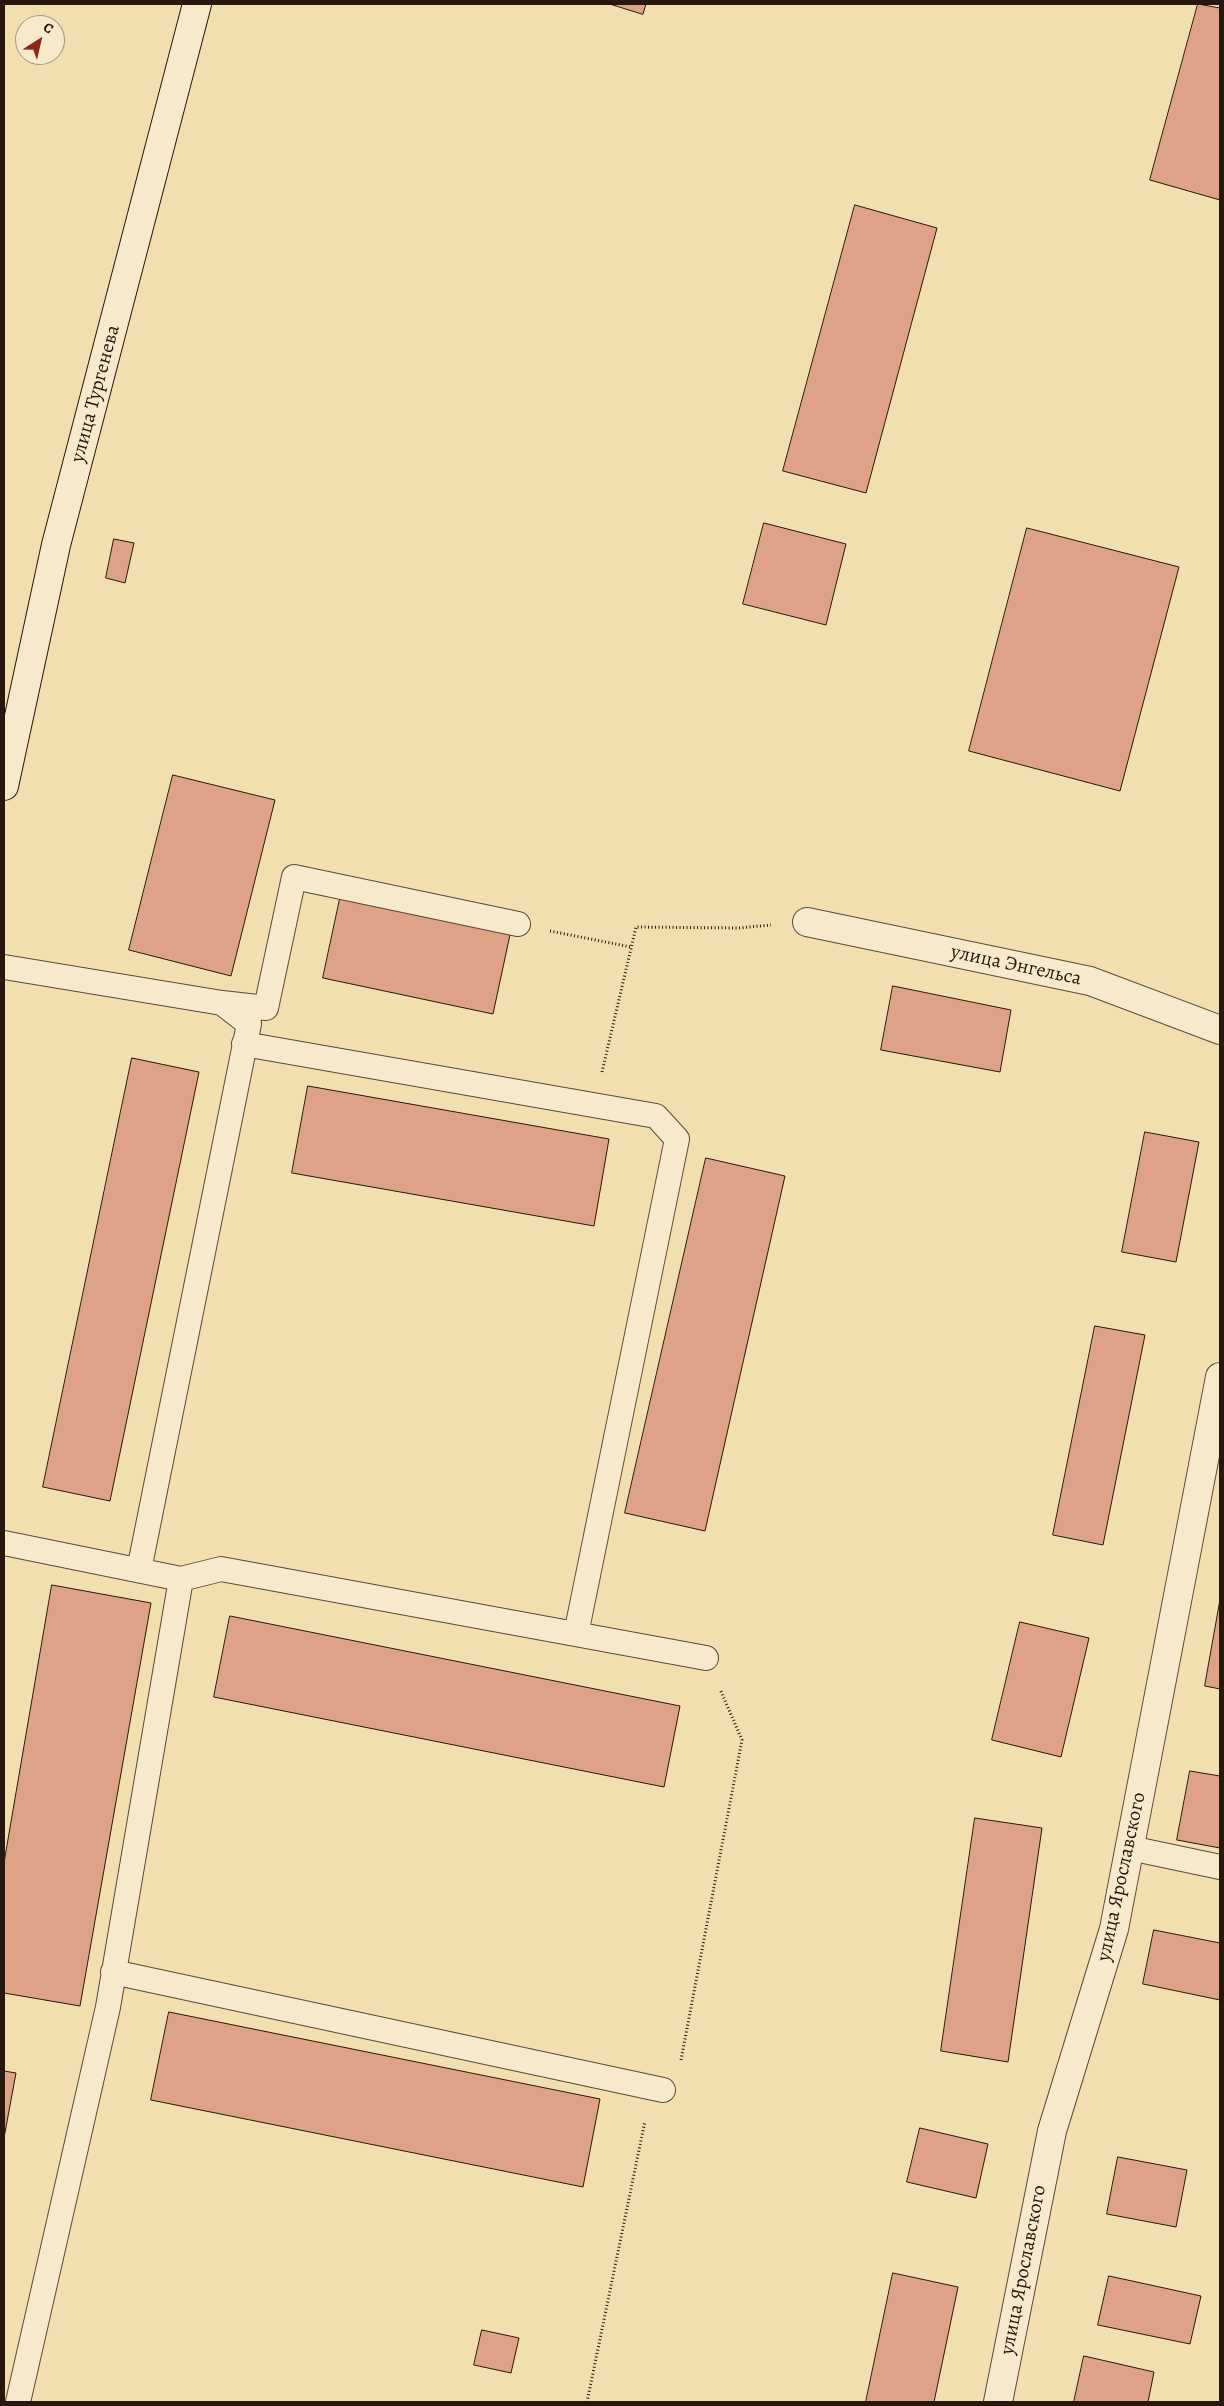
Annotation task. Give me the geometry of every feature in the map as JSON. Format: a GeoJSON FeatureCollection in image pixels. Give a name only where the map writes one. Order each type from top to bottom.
{"type":"FeatureCollection","features":[{"type":"Feature","properties":{"kind":"street","name":"улица Тургенева"},"geometry":{"type":"LineString","coordinates":[[4,786],[56,545],[197,4]]}},
{"type":"Feature","properties":{"kind":"street","name":"улица Энгельса"},"geometry":{"type":"LineString","coordinates":[[806,922],[1090,981],[1220,1030]]}},
{"type":"Feature","properties":{"kind":"street","name":"улица Ярославского"},"geometry":{"type":"LineString","coordinates":[[998,2402],[1052,2131],[1114,1929],[1220,1377]]}},
{"type":"Feature","properties":{"kind":"lane"},"geometry":{"type":"LineString","coordinates":[[4,967],[222,1003],[266,1008],[294,877],[518,924]]}},
{"type":"Feature","properties":{"kind":"lane"},"geometry":{"type":"LineString","coordinates":[[138,1570],[248,1024],[222,1003]]}},
{"type":"Feature","properties":{"kind":"lane"},"geometry":{"type":"LineString","coordinates":[[244,1044],[656,1116],[677,1139],[576,1634]]}},
{"type":"Feature","properties":{"kind":"lane"},"geometry":{"type":"LineString","coordinates":[[4,1543],[181,1579],[221,1569],[706,1658]]}},
{"type":"Feature","properties":{"kind":"lane"},"geometry":{"type":"LineString","coordinates":[[18,2402],[108,2006],[181,1579]]}},
{"type":"Feature","properties":{"kind":"lane"},"geometry":{"type":"LineString","coordinates":[[1130,1848],[1220,1867]]}},
{"type":"Feature","properties":{"kind":"lane"},"geometry":{"type":"LineString","coordinates":[[114,1972],[663,2090]]}},
{"type":"Feature","properties":{"kind":"path"},"geometry":{"type":"LineString","coordinates":[[593,1106],[636,927],[739,928],[806,922]]}},
{"type":"Feature","properties":{"kind":"path"},"geometry":{"type":"LineString","coordinates":[[518,924],[631,947]]}},
{"type":"Feature","properties":{"kind":"path"},"geometry":{"type":"LineString","coordinates":[[587,2402],[646,2116],[681,2063],[742,1740],[706,1658]]}},
{"type":"Feature","properties":{"kind":"building"},"geometry":{"type":"Polygon","coordinates":[[[610,4],[646,4],[643,14],[610,4]]]}},
{"type":"Feature","properties":{"kind":"building"},"geometry":{"type":"Polygon","coordinates":[[[1198,4],[1220,8],[1220,200],[1150,180],[1198,4]]]}},
{"type":"Feature","properties":{"kind":"building"},"geometry":{"type":"Polygon","coordinates":[[[855,205],[937,228],[866,493],[783,471],[855,205]]]}},
{"type":"Feature","properties":{"kind":"building"},"geometry":{"type":"Polygon","coordinates":[[[764,523],[846,544],[826,625],[743,604],[764,523]]]}},
{"type":"Feature","properties":{"kind":"building"},"geometry":{"type":"Polygon","coordinates":[[[1027,528],[1179,567],[1120,791],[969,751],[1027,528]]]}},
{"type":"Feature","properties":{"kind":"building"},"geometry":{"type":"Polygon","coordinates":[[[114,539],[134,543],[125,583],[106,578],[114,539]]]}},
{"type":"Feature","properties":{"kind":"building"},"geometry":{"type":"Polygon","coordinates":[[[173,775],[275,800],[231,976],[129,950],[173,775]]]}},
{"type":"Feature","properties":{"kind":"building"},"geometry":{"type":"Polygon","coordinates":[[[341,894],[511,930],[493,1014],[323,978],[341,894]]]}},
{"type":"Feature","properties":{"kind":"building"},"geometry":{"type":"Polygon","coordinates":[[[893,986],[1011,1010],[1000,1072],[881,1050],[893,986]]]}},
{"type":"Feature","properties":{"kind":"building"},"geometry":{"type":"Polygon","coordinates":[[[132,1058],[199,1072],[110,1501],[43,1487],[132,1058]]]}},
{"type":"Feature","properties":{"kind":"building"},"geometry":{"type":"Polygon","coordinates":[[[308,1086],[609,1139],[594,1226],[292,1173],[308,1086]]]}},
{"type":"Feature","properties":{"kind":"building"},"geometry":{"type":"Polygon","coordinates":[[[1145,1132],[1199,1142],[1176,1262],[1122,1252],[1145,1132]]]}},
{"type":"Feature","properties":{"kind":"building"},"geometry":{"type":"Polygon","coordinates":[[[706,1158],[785,1176],[705,1531],[625,1513],[706,1158]]]}},
{"type":"Feature","properties":{"kind":"building"},"geometry":{"type":"Polygon","coordinates":[[[1095,1326],[1145,1335],[1103,1545],[1053,1535],[1095,1326]]]}},
{"type":"Feature","properties":{"kind":"building"},"geometry":{"type":"Polygon","coordinates":[[[52,1585],[151,1603],[80,2006],[4,1993],[4,1863],[52,1585]]]}},
{"type":"Feature","properties":{"kind":"building"},"geometry":{"type":"Polygon","coordinates":[[[1220,1600],[1220,1689],[1205,1686],[1220,1600]]]}},
{"type":"Feature","properties":{"kind":"building"},"geometry":{"type":"Polygon","coordinates":[[[230,1616],[680,1706],[664,1787],[214,1697],[230,1616]]]}},
{"type":"Feature","properties":{"kind":"building"},"geometry":{"type":"Polygon","coordinates":[[[1020,1622],[1089,1638],[1061,1757],[992,1740],[1020,1622]]]}},
{"type":"Feature","properties":{"kind":"building"},"geometry":{"type":"Polygon","coordinates":[[[1190,1771],[1220,1776],[1220,1848],[1177,1840],[1190,1771]]]}},
{"type":"Feature","properties":{"kind":"building"},"geometry":{"type":"Polygon","coordinates":[[[975,1818],[1042,1828],[1008,2062],[941,2051],[975,1818]]]}},
{"type":"Feature","properties":{"kind":"building"},"geometry":{"type":"Polygon","coordinates":[[[1154,1930],[1220,1943],[1220,2000],[1143,1984],[1154,1930]]]}},
{"type":"Feature","properties":{"kind":"building"},"geometry":{"type":"Polygon","coordinates":[[[169,2012],[600,2099],[583,2187],[151,2100],[169,2012]]]}},
{"type":"Feature","properties":{"kind":"building"},"geometry":{"type":"Polygon","coordinates":[[[4,2071],[16,2073],[4,2138],[4,2071]]]}},
{"type":"Feature","properties":{"kind":"building"},"geometry":{"type":"Polygon","coordinates":[[[920,2128],[988,2144],[976,2198],[907,2182],[920,2128]]]}},
{"type":"Feature","properties":{"kind":"building"},"geometry":{"type":"Polygon","coordinates":[[[1118,2157],[1187,2170],[1176,2227],[1107,2214],[1118,2157]]]}},
{"type":"Feature","properties":{"kind":"building"},"geometry":{"type":"Polygon","coordinates":[[[893,2273],[958,2287],[934,2402],[866,2402],[893,2273]]]}},
{"type":"Feature","properties":{"kind":"building"},"geometry":{"type":"Polygon","coordinates":[[[1109,2276],[1201,2296],[1190,2344],[1098,2325],[1109,2276]]]}},
{"type":"Feature","properties":{"kind":"building"},"geometry":{"type":"Polygon","coordinates":[[[482,2330],[519,2338],[511,2373],[474,2365],[482,2330]]]}},
{"type":"Feature","properties":{"kind":"building"},"geometry":{"type":"Polygon","coordinates":[[[1084,2356],[1154,2372],[1148,2402],[1074,2402],[1084,2356]]]}}]}
